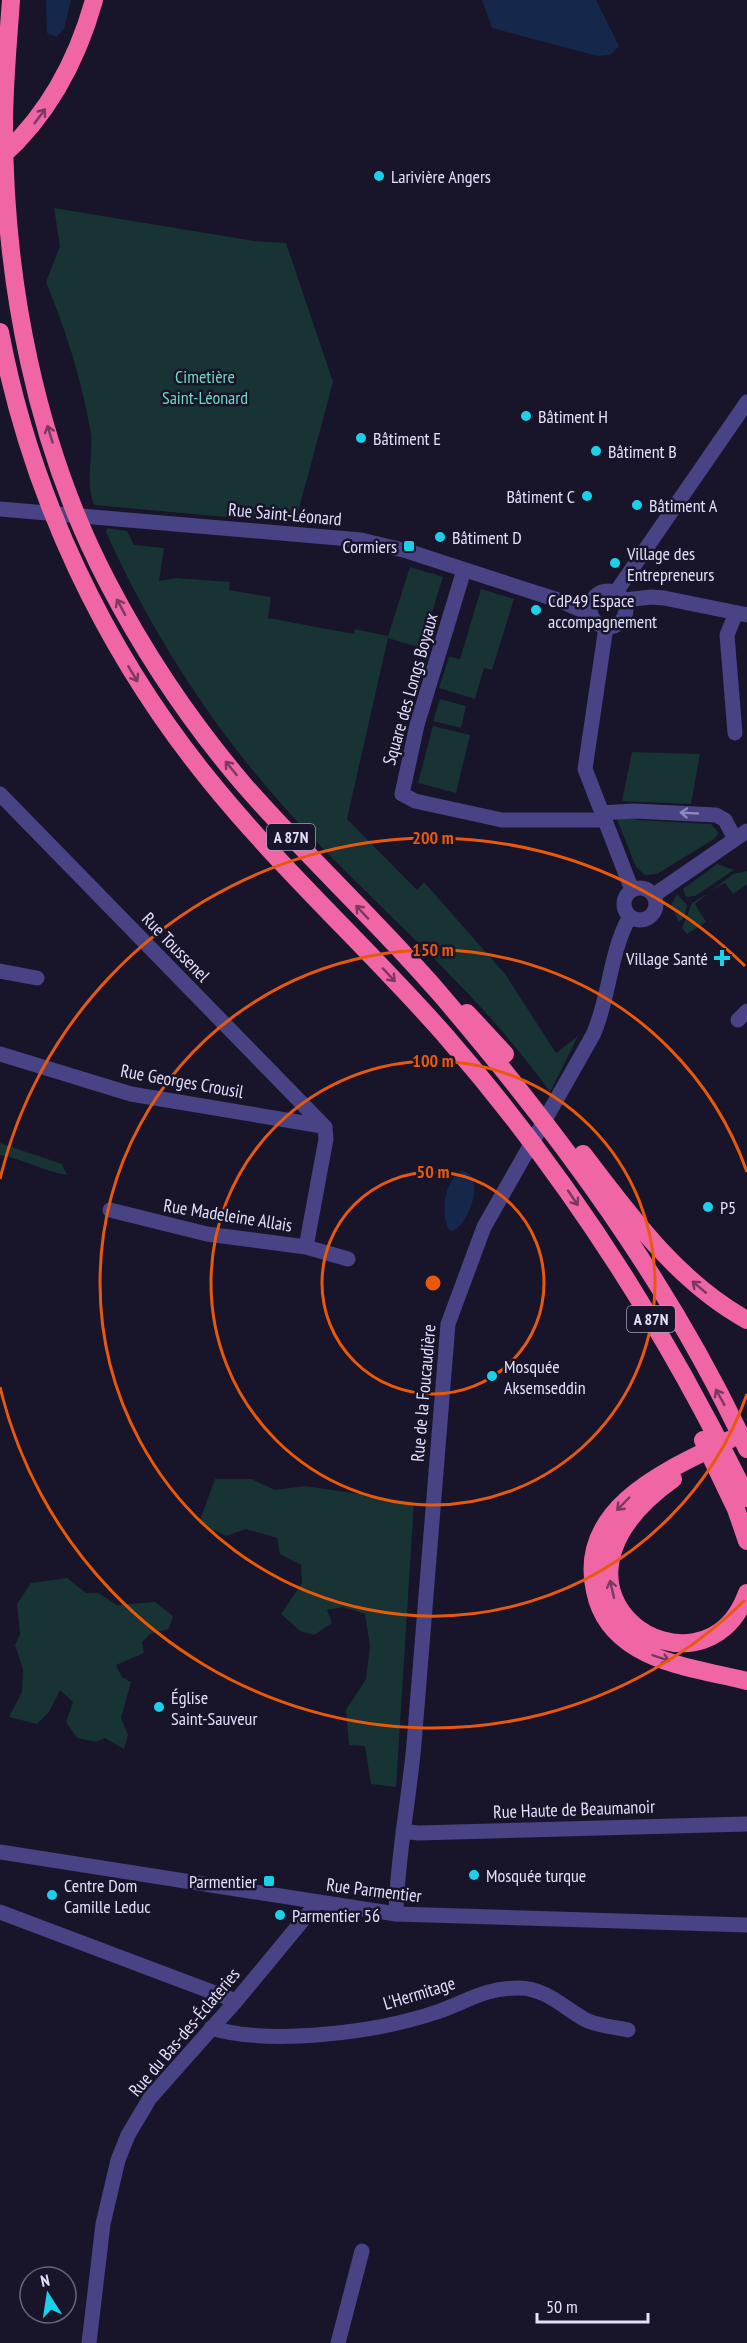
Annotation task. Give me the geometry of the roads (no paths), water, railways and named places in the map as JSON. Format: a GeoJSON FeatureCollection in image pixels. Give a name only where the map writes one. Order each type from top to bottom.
{"type":"FeatureCollection","features":[{"type":"Feature","properties":{"kind":"highway","name":"A 87N"},"geometry":{"type":"LineString","coordinates":[[11,0],[5,115],[6,178],[12,256],[21,314],[42,408],[68,489],[84,530],[127,619],[192,719],[279,823],[439,993],[547,1116],[616,1218],[687,1336],[747,1449]]}},
{"type":"Feature","properties":{"kind":"highway"},"geometry":{"type":"LineString","coordinates":[[0,159],[40,117],[79,48],[91,8],[108,0]]}},
{"type":"Feature","properties":{"kind":"highway","name":"A 87N"},"geometry":{"type":"LineString","coordinates":[[0,332],[22,421],[60,528],[108,633],[143,690],[193,759],[263,840],[444,1035],[526,1136],[606,1248],[668,1347],[747,1498]]}},
{"type":"Feature","properties":{"kind":"highway"},"geometry":{"type":"LineString","coordinates":[[547,1116],[666,1256],[709,1295],[747,1320]]}},
{"type":"Feature","properties":{"kind":"highway"},"geometry":{"type":"LineString","coordinates":[[606,1248],[722,1477],[747,1541]]}},
{"type":"Feature","properties":{"kind":"highway"},"geometry":{"type":"LineString","coordinates":[[747,1431],[631,1495],[605,1524],[593,1567],[597,1599],[613,1628],[639,1649],[659,1659],[747,1681]]}},
{"type":"Feature","properties":{"kind":"highway"},"geometry":{"type":"LineString","coordinates":[[747,1442],[672,1474],[639,1508],[615,1542],[609,1562],[609,1581],[621,1612],[633,1626],[652,1639],[679,1644],[690,1643],[723,1628],[738,1612],[747,1593]]}},
{"type":"Feature","properties":{"kind":"street"},"geometry":{"type":"LineString","coordinates":[[735,733],[727,635],[741,614],[651,597],[622,602],[605,591],[591,607],[596,623],[606,627],[619,624],[622,602],[747,402]]}},
{"type":"Feature","properties":{"kind":"street","name":"Rue Saint-Léonard"},"geometry":{"type":"LineString","coordinates":[[0,509],[361,540],[558,600],[591,607]]}},
{"type":"Feature","properties":{"kind":"street","name":"Square des Longs Boyaux"},"geometry":{"type":"LineString","coordinates":[[464,570],[417,725],[402,794],[415,801],[502,820],[602,816]]}},
{"type":"Feature","properties":{"kind":"street","name":"Rue de la Foucaudière"},"geometry":{"type":"LineString","coordinates":[[396,1914],[414,1744],[448,1324],[484,1227],[593,1035],[600,1019],[617,942],[630,916],[626,911],[624,901],[632,890],[602,816],[585,763],[606,627]]}},
{"type":"Feature","properties":{"kind":"street","name":"Rue Toussenel"},"geometry":{"type":"LineString","coordinates":[[0,794],[325,1127]]}},
{"type":"Feature","properties":{"kind":"street"},"geometry":{"type":"LineString","coordinates":[[602,816],[634,811],[716,815],[741,835],[654,895]]}},
{"type":"Feature","properties":{"kind":"street"},"geometry":{"type":"LineString","coordinates":[[630,916],[641,920],[651,915],[656,906],[654,895],[645,888],[632,890]]}},
{"type":"Feature","properties":{"kind":"street"},"geometry":{"type":"LineString","coordinates":[[0,971],[37,978]]}},
{"type":"Feature","properties":{"kind":"street","name":"Rue Georges Crousil"},"geometry":{"type":"LineString","coordinates":[[0,1054],[131,1094],[325,1127]]}},
{"type":"Feature","properties":{"kind":"street","name":"Rue Madeleine Allais"},"geometry":{"type":"LineString","coordinates":[[306,1247],[326,1140],[325,1127]]}},
{"type":"Feature","properties":{"kind":"street","name":"Rue Madeleine Allais"},"geometry":{"type":"LineString","coordinates":[[110,1210],[207,1234],[306,1247],[348,1259]]}},
{"type":"Feature","properties":{"kind":"street","name":"Rue Haute de Beaumanoir"},"geometry":{"type":"LineString","coordinates":[[403,1831],[747,1824]]}},
{"type":"Feature","properties":{"kind":"street","name":"Rue Parmentier"},"geometry":{"type":"LineString","coordinates":[[0,1852],[396,1914],[747,1925]]}},
{"type":"Feature","properties":{"kind":"street","name":"Rue du Bas-des-Éclateries"},"geometry":{"type":"LineString","coordinates":[[89,2343],[103,2224],[118,2160],[128,2135],[150,2098],[236,2001],[317,1903]]}},
{"type":"Feature","properties":{"kind":"street"},"geometry":{"type":"LineString","coordinates":[[0,1912],[236,2001]]}},
{"type":"Feature","properties":{"kind":"street","name":"L'Hermitage"},"geometry":{"type":"LineString","coordinates":[[212,2028],[228,2033],[264,2034],[362,2030],[437,2012],[486,1990],[522,1988],[552,1997],[586,2020],[628,2030]]}},
{"type":"Feature","properties":{"kind":"street"},"geometry":{"type":"LineString","coordinates":[[338,2343],[362,2251]]}},
{"type":"Feature","properties":{"kind":"water"},"geometry":{"type":"Polygon","coordinates":[[[46,0],[71,0],[64,29],[56,37],[47,33],[46,0]]]}},
{"type":"Feature","properties":{"kind":"water"},"geometry":{"type":"Polygon","coordinates":[[[482,0],[596,0],[619,46],[610,55],[597,56],[492,28],[482,0]]]}},
{"type":"Feature","properties":{"kind":"water"},"geometry":{"type":"Polygon","coordinates":[[[461,1171],[469,1174],[475,1189],[465,1219],[453,1231],[449,1230],[446,1223],[445,1198],[451,1182],[461,1171]]]}},
{"type":"Feature","properties":{"kind":"place","name":"Larivière Angers"},"geometry":{"type":"Point","coordinates":[379,176]}},
{"type":"Feature","properties":{"kind":"place","name":"Bâtiment H"},"geometry":{"type":"Point","coordinates":[526,416]}},
{"type":"Feature","properties":{"kind":"place","name":"Bâtiment E"},"geometry":{"type":"Point","coordinates":[361,438]}},
{"type":"Feature","properties":{"kind":"place","name":"Bâtiment B"},"geometry":{"type":"Point","coordinates":[596,451]}},
{"type":"Feature","properties":{"kind":"place","name":"Bâtiment C"},"geometry":{"type":"Point","coordinates":[587,496]}},
{"type":"Feature","properties":{"kind":"place","name":"Bâtiment A"},"geometry":{"type":"Point","coordinates":[637,505]}},
{"type":"Feature","properties":{"kind":"place","name":"Bâtiment D"},"geometry":{"type":"Point","coordinates":[440,537]}},
{"type":"Feature","properties":{"kind":"place","name":"Cormiers"},"geometry":{"type":"Point","coordinates":[409,546]}},
{"type":"Feature","properties":{"kind":"place","name":"Village des Entrepreneurs"},"geometry":{"type":"Point","coordinates":[615,563]}},
{"type":"Feature","properties":{"kind":"place","name":"CdP49 Espace accompagnement"},"geometry":{"type":"Point","coordinates":[536,610]}},
{"type":"Feature","properties":{"kind":"place","name":"Village Santé"},"geometry":{"type":"Point","coordinates":[722,958]}},
{"type":"Feature","properties":{"kind":"place","name":"P5"},"geometry":{"type":"Point","coordinates":[708,1207]}},
{"type":"Feature","properties":{"kind":"place","name":"Mosquée Aksemseddin"},"geometry":{"type":"Point","coordinates":[492,1376]}},
{"type":"Feature","properties":{"kind":"place","name":"Église Saint-Sauveur"},"geometry":{"type":"Point","coordinates":[159,1707]}},
{"type":"Feature","properties":{"kind":"place","name":"Mosquée turque"},"geometry":{"type":"Point","coordinates":[474,1875]}},
{"type":"Feature","properties":{"kind":"place","name":"Parmentier"},"geometry":{"type":"Point","coordinates":[269,1881]}},
{"type":"Feature","properties":{"kind":"place","name":"Centre Dom Camille Leduc"},"geometry":{"type":"Point","coordinates":[52,1895]}},
{"type":"Feature","properties":{"kind":"place","name":"Parmentier 56"},"geometry":{"type":"Point","coordinates":[280,1915]}},
{"type":"Feature","properties":{"kind":"park label","name":"Cimetière Saint-Léonard"},"geometry":{"type":"Point","coordinates":[205,386]}}]}
